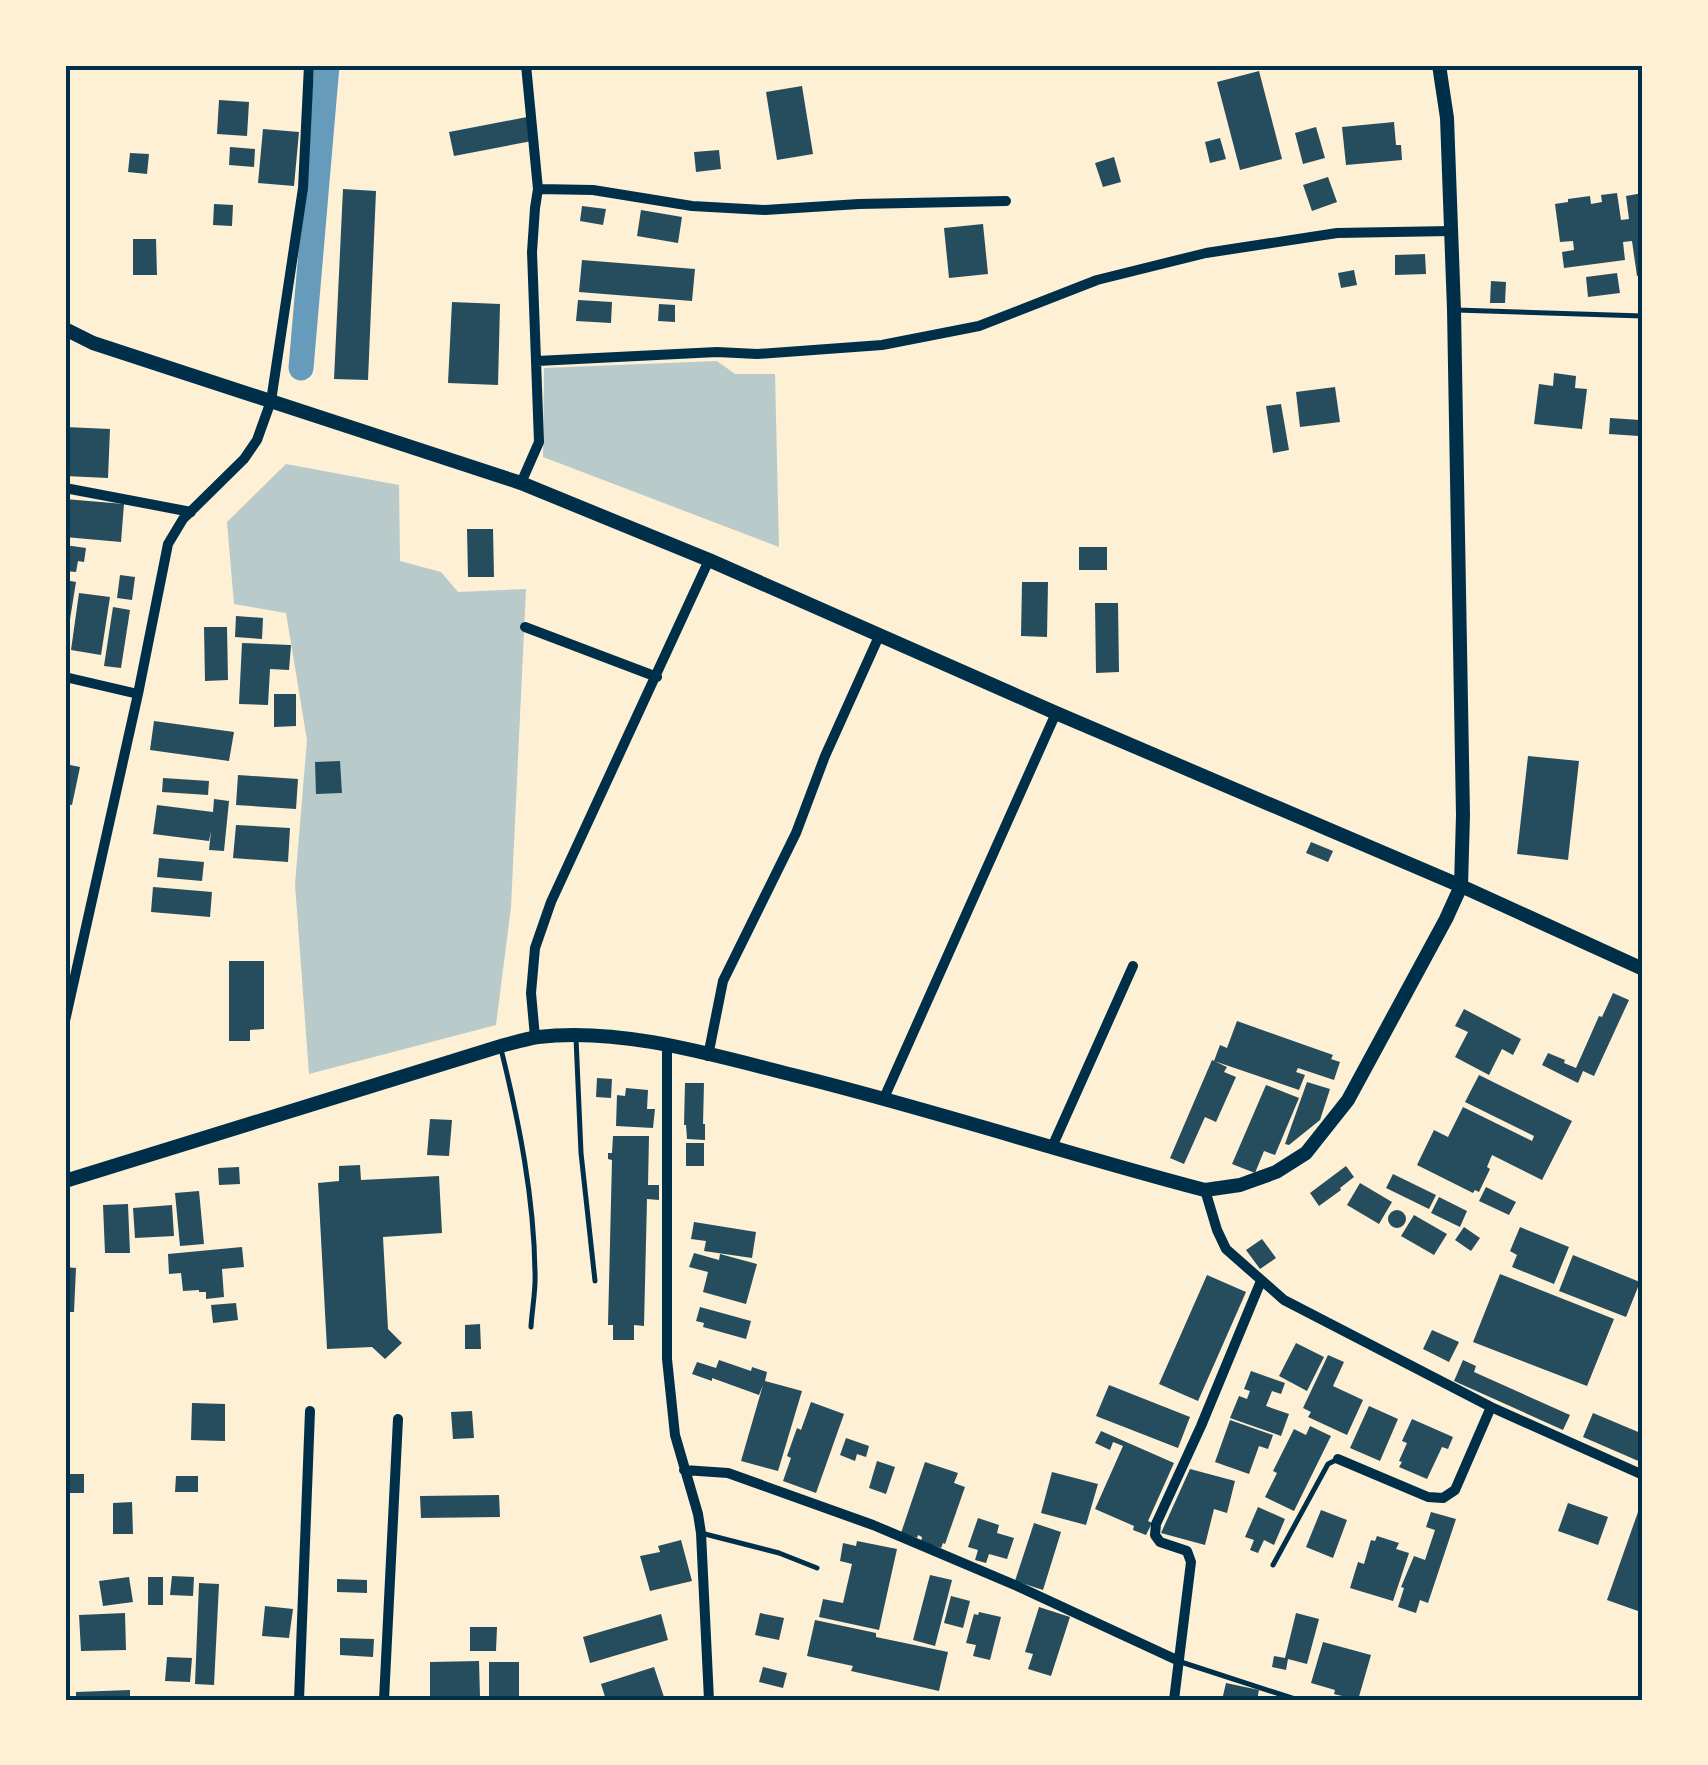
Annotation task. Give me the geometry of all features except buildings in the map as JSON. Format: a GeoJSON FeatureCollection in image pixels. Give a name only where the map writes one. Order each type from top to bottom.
{"type":"FeatureCollection","features":[{"type":"Feature","properties":{"kind":"street"},"geometry":{"type":"LineString","coordinates":[[65,1021],[168,544],[174,530],[244,460],[271,401],[303,188],[309,65]]}},
{"type":"Feature","properties":{"kind":"street"},"geometry":{"type":"LineString","coordinates":[[521,483],[539,442],[532,252],[538,190],[526,65]]}},
{"type":"Feature","properties":{"kind":"street"},"geometry":{"type":"LineString","coordinates":[[65,1181],[501,1046],[535,1037],[576,1035],[667,1046],[884,1098],[1205,1190],[1240,1185],[1276,1172],[1306,1153],[1348,1100],[1461,886],[1454,310],[1448,118],[1439,65]]}},
{"type":"Feature","properties":{"kind":"street"},"geometry":{"type":"LineString","coordinates":[[538,190],[593,190],[703,207],[765,210],[1006,201]]}},
{"type":"Feature","properties":{"kind":"street"},"geometry":{"type":"LineString","coordinates":[[537,361],[718,352],[757,354],[882,345],[979,326],[1097,280],[1206,253],[1338,233],[1451,231]]}},
{"type":"Feature","properties":{"kind":"street"},"geometry":{"type":"LineString","coordinates":[[65,329],[93,343],[521,483],[880,634],[1643,969]]}},
{"type":"Feature","properties":{"kind":"street"},"geometry":{"type":"LineString","coordinates":[[65,488],[191,512]]}},
{"type":"Feature","properties":{"kind":"street"},"geometry":{"type":"LineString","coordinates":[[535,1037],[530,993],[536,948],[551,902],[709,560]]}},
{"type":"Feature","properties":{"kind":"street"},"geometry":{"type":"LineString","coordinates":[[525,628],[657,676]]}},
{"type":"Feature","properties":{"kind":"street"},"geometry":{"type":"LineString","coordinates":[[708,1056],[724,982],[796,833],[825,756],[880,634]]}},
{"type":"Feature","properties":{"kind":"street"},"geometry":{"type":"LineString","coordinates":[[65,677],[138,694]]}},
{"type":"Feature","properties":{"kind":"street"},"geometry":{"type":"LineString","coordinates":[[884,1098],[1056,714]]}},
{"type":"Feature","properties":{"kind":"street"},"geometry":{"type":"LineString","coordinates":[[1052,1148],[1133,966]]}},
{"type":"Feature","properties":{"kind":"street"},"geometry":{"type":"LineString","coordinates":[[667,1046],[668,1359],[675,1435],[698,1514],[709,1700]]}},
{"type":"Feature","properties":{"kind":"street"},"geometry":{"type":"LineString","coordinates":[[1205,1190],[1226,1250],[1284,1300],[1491,1406],[1643,1475]]}},
{"type":"Feature","properties":{"kind":"street"},"geometry":{"type":"LineString","coordinates":[[1174,1700],[1191,1562],[1187,1551],[1160,1542],[1155,1535],[1156,1524],[1261,1281]]}},
{"type":"Feature","properties":{"kind":"street"},"geometry":{"type":"LineString","coordinates":[[1338,1458],[1428,1497],[1443,1498],[1455,1490],[1491,1406]]}},
{"type":"Feature","properties":{"kind":"street"},"geometry":{"type":"LineString","coordinates":[[299,1700],[310,1410]]}},
{"type":"Feature","properties":{"kind":"street"},"geometry":{"type":"LineString","coordinates":[[384,1700],[398,1419]]}},
{"type":"Feature","properties":{"kind":"street"},"geometry":{"type":"LineString","coordinates":[[684,1470],[728,1473],[872,1525],[1017,1586],[1178,1661]]}},
{"type":"Feature","properties":{"kind":"lane"},"geometry":{"type":"LineString","coordinates":[[1454,310],[1643,316]]}},
{"type":"Feature","properties":{"kind":"lane"},"geometry":{"type":"LineString","coordinates":[[576,1035],[580,1153],[595,1282]]}},
{"type":"Feature","properties":{"kind":"lane"},"geometry":{"type":"LineString","coordinates":[[501,1046],[530,1194],[536,1276],[531,1327]]}},
{"type":"Feature","properties":{"kind":"lane"},"geometry":{"type":"LineString","coordinates":[[1273,1564],[1328,1464],[1338,1458]]}},
{"type":"Feature","properties":{"kind":"lane"},"geometry":{"type":"LineString","coordinates":[[700,1533],[779,1553],[817,1568]]}},
{"type":"Feature","properties":{"kind":"lane"},"geometry":{"type":"LineString","coordinates":[[1178,1661],[1298,1700]]}},
{"type":"Feature","properties":{"kind":"shaded area"},"geometry":{"type":"Polygon","coordinates":[[[717,361],[735,374],[775,374],[779,547],[543,457],[544,368],[717,361]]]}},
{"type":"Feature","properties":{"kind":"shaded area"},"geometry":{"type":"Polygon","coordinates":[[[286,464],[399,485],[400,561],[441,572],[458,592],[526,589],[511,907],[496,1025],[309,1074],[295,884],[307,740],[286,613],[234,604],[227,522],[286,464]]]}},
{"type":"Feature","properties":{"kind":"waterway"},"geometry":{"type":"LineString","coordinates":[[301,368],[327,65]]}}]}
